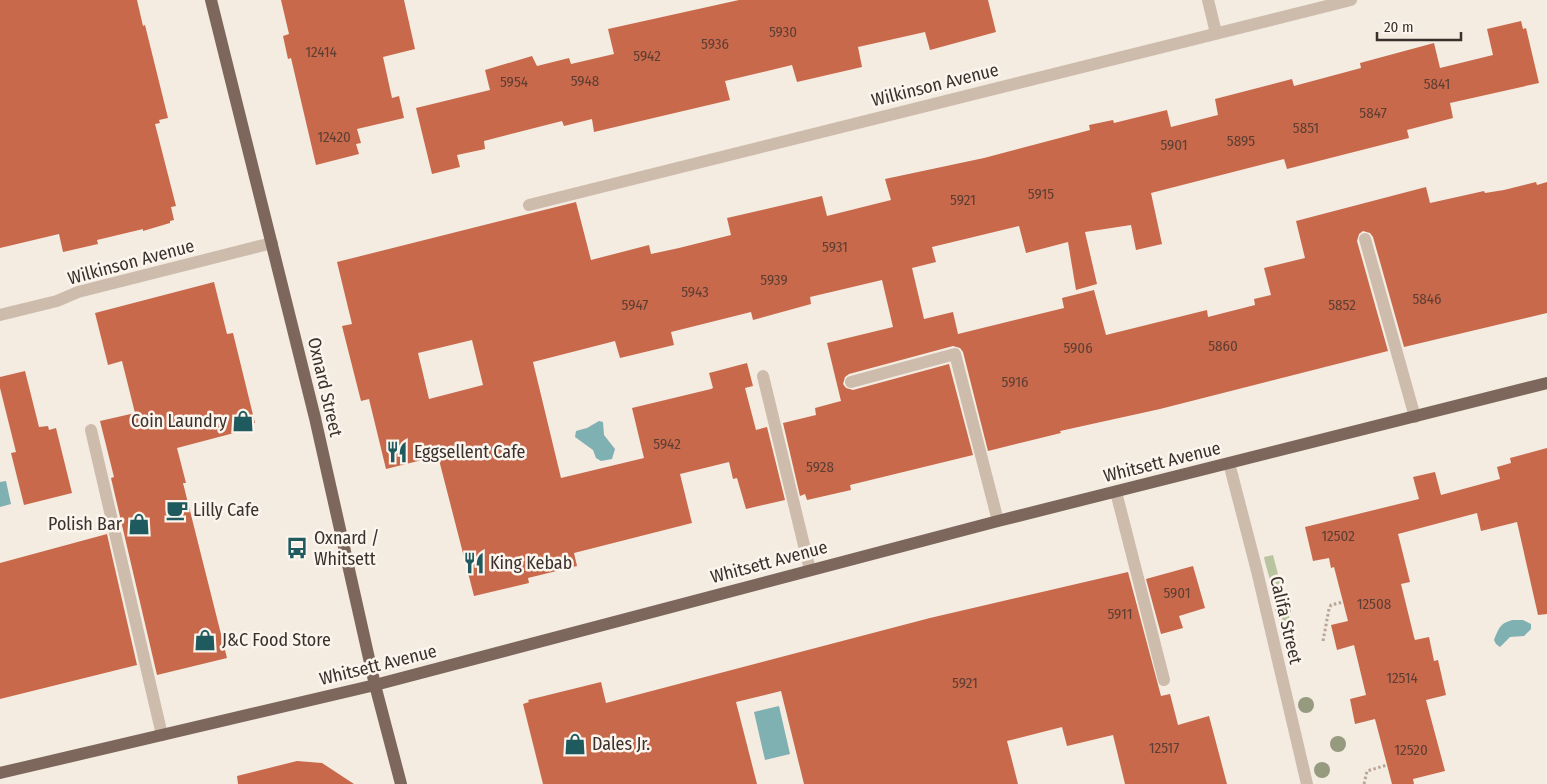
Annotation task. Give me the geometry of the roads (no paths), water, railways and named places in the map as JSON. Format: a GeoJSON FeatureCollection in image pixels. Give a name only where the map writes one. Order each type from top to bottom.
{"type":"FeatureCollection","features":[{"type":"Feature","properties":{"kind":"main road","name":"Oxnard Street"},"geometry":{"type":"LineString","coordinates":[[211,0],[315,418],[375,685],[401,784]]}},
{"type":"Feature","properties":{"kind":"main road","name":"Whitsett Avenue"},"geometry":{"type":"LineString","coordinates":[[0,773],[375,685],[810,570],[1547,383]]}},
{"type":"Feature","properties":{"kind":"street"},"geometry":{"type":"LineString","coordinates":[[1208,0],[1216,33]]}},
{"type":"Feature","properties":{"kind":"street","name":"Wilkinson Avenue"},"geometry":{"type":"LineString","coordinates":[[529,205],[1351,0]]}},
{"type":"Feature","properties":{"kind":"street"},"geometry":{"type":"LineString","coordinates":[[1365,239],[1415,417]]}},
{"type":"Feature","properties":{"kind":"street","name":"Wilkinson Avenue"},"geometry":{"type":"LineString","coordinates":[[0,315],[57,301],[78,292],[272,243]]}},
{"type":"Feature","properties":{"kind":"street"},"geometry":{"type":"LineString","coordinates":[[851,382],[955,354],[998,522]]}},
{"type":"Feature","properties":{"kind":"street"},"geometry":{"type":"LineString","coordinates":[[763,376],[810,570]]}},
{"type":"Feature","properties":{"kind":"street"},"geometry":{"type":"LineString","coordinates":[[91,430],[162,735]]}},
{"type":"Feature","properties":{"kind":"street","name":"Califa Street"},"geometry":{"type":"LineString","coordinates":[[1229,463],[1257,570],[1307,784]]}},
{"type":"Feature","properties":{"kind":"street"},"geometry":{"type":"LineString","coordinates":[[1116,492],[1164,680]]}},
{"type":"Feature","properties":{"kind":"water"},"geometry":{"type":"Polygon","coordinates":[[[599,421],[603,422],[604,435],[615,449],[612,459],[601,461],[596,458],[593,450],[575,437],[576,431],[587,428],[599,421]]]}},
{"type":"Feature","properties":{"kind":"water"},"geometry":{"type":"Polygon","coordinates":[[[6,481],[11,504],[0,507],[0,482],[6,481]]]}},
{"type":"Feature","properties":{"kind":"water"},"geometry":{"type":"Polygon","coordinates":[[[1513,620],[1523,620],[1531,624],[1531,629],[1524,636],[1510,637],[1500,647],[1494,640],[1497,632],[1503,624],[1513,620]]]}},
{"type":"Feature","properties":{"kind":"water"},"geometry":{"type":"Polygon","coordinates":[[[779,706],[790,754],[765,760],[754,712],[779,706]]]}},
{"type":"Feature","properties":{"kind":"place","name":"Coin Laundry"},"geometry":{"type":"Point","coordinates":[243,421]}},
{"type":"Feature","properties":{"kind":"place","name":"Eggsellent Cafe"},"geometry":{"type":"Point","coordinates":[397,452]}},
{"type":"Feature","properties":{"kind":"place","name":"Lilly Cafe"},"geometry":{"type":"Point","coordinates":[177,510]}},
{"type":"Feature","properties":{"kind":"place","name":"Polish Bar"},"geometry":{"type":"Point","coordinates":[139,524]}},
{"type":"Feature","properties":{"kind":"place","name":"Oxnard / Whitsett"},"geometry":{"type":"Point","coordinates":[297,548]}},
{"type":"Feature","properties":{"kind":"place","name":"King Kebab"},"geometry":{"type":"Point","coordinates":[474,563]}},
{"type":"Feature","properties":{"kind":"place","name":"J&C Food Store"},"geometry":{"type":"Point","coordinates":[205,640]}},
{"type":"Feature","properties":{"kind":"place","name":"Dales Jr."},"geometry":{"type":"Point","coordinates":[575,744]}}]}
